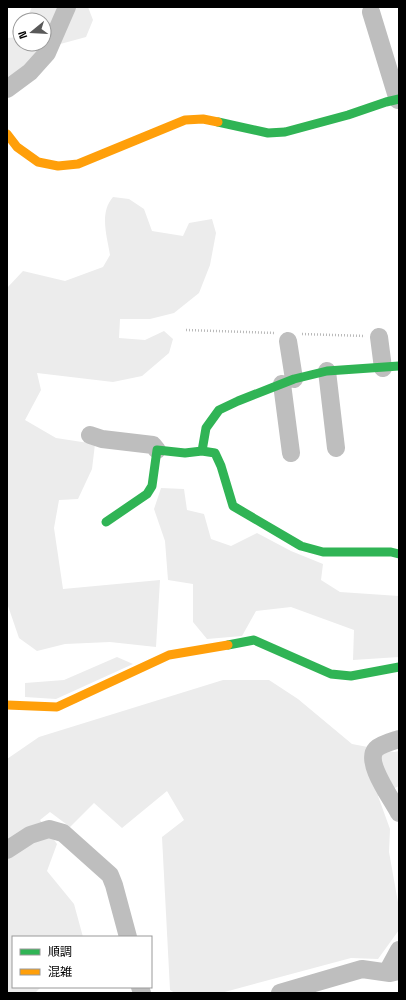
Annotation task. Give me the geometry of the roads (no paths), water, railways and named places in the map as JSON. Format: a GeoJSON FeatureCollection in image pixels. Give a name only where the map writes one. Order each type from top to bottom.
{"type":"FeatureCollection","features":[{"type":"Feature","properties":{"kind":"street"},"geometry":{"type":"LineString","coordinates":[[7,89],[30,72],[46,53],[67,7]]}},
{"type":"Feature","properties":{"kind":"street"},"geometry":{"type":"LineString","coordinates":[[7,134],[17,147],[38,162],[58,166],[78,164],[185,120],[203,119],[268,133],[285,132],[348,115],[386,102],[399,100],[371,12]]}},
{"type":"Feature","properties":{"kind":"street"},"geometry":{"type":"LineString","coordinates":[[202,451],[206,428],[219,410],[238,401],[288,381],[327,371],[391,367],[379,337]]}},
{"type":"Feature","properties":{"kind":"street"},"geometry":{"type":"LineString","coordinates":[[288,341],[288,381],[292,453]]}},
{"type":"Feature","properties":{"kind":"street"},"geometry":{"type":"LineString","coordinates":[[327,371],[336,448]]}},
{"type":"Feature","properties":{"kind":"street"},"geometry":{"type":"LineString","coordinates":[[90,435],[102,439],[154,445],[157,450],[152,486],[147,494],[106,522]]}},
{"type":"Feature","properties":{"kind":"street"},"geometry":{"type":"LineString","coordinates":[[157,450],[185,453],[202,451],[215,453],[221,462],[229,498],[233,506],[301,546],[323,552],[391,552],[399,554]]}},
{"type":"Feature","properties":{"kind":"street"},"geometry":{"type":"LineString","coordinates":[[7,705],[57,707],[170,655],[254,640],[331,674],[351,676],[399,667]]}},
{"type":"Feature","properties":{"kind":"street"},"geometry":{"type":"LineString","coordinates":[[399,739],[377,748],[372,756],[374,768],[399,813]]}},
{"type":"Feature","properties":{"kind":"street"},"geometry":{"type":"LineString","coordinates":[[7,850],[30,836],[49,829],[63,833],[110,875],[128,936]]}},
{"type":"Feature","properties":{"kind":"street"},"geometry":{"type":"LineString","coordinates":[[280,993],[297,991],[362,969],[393,972],[399,950]]}}]}
